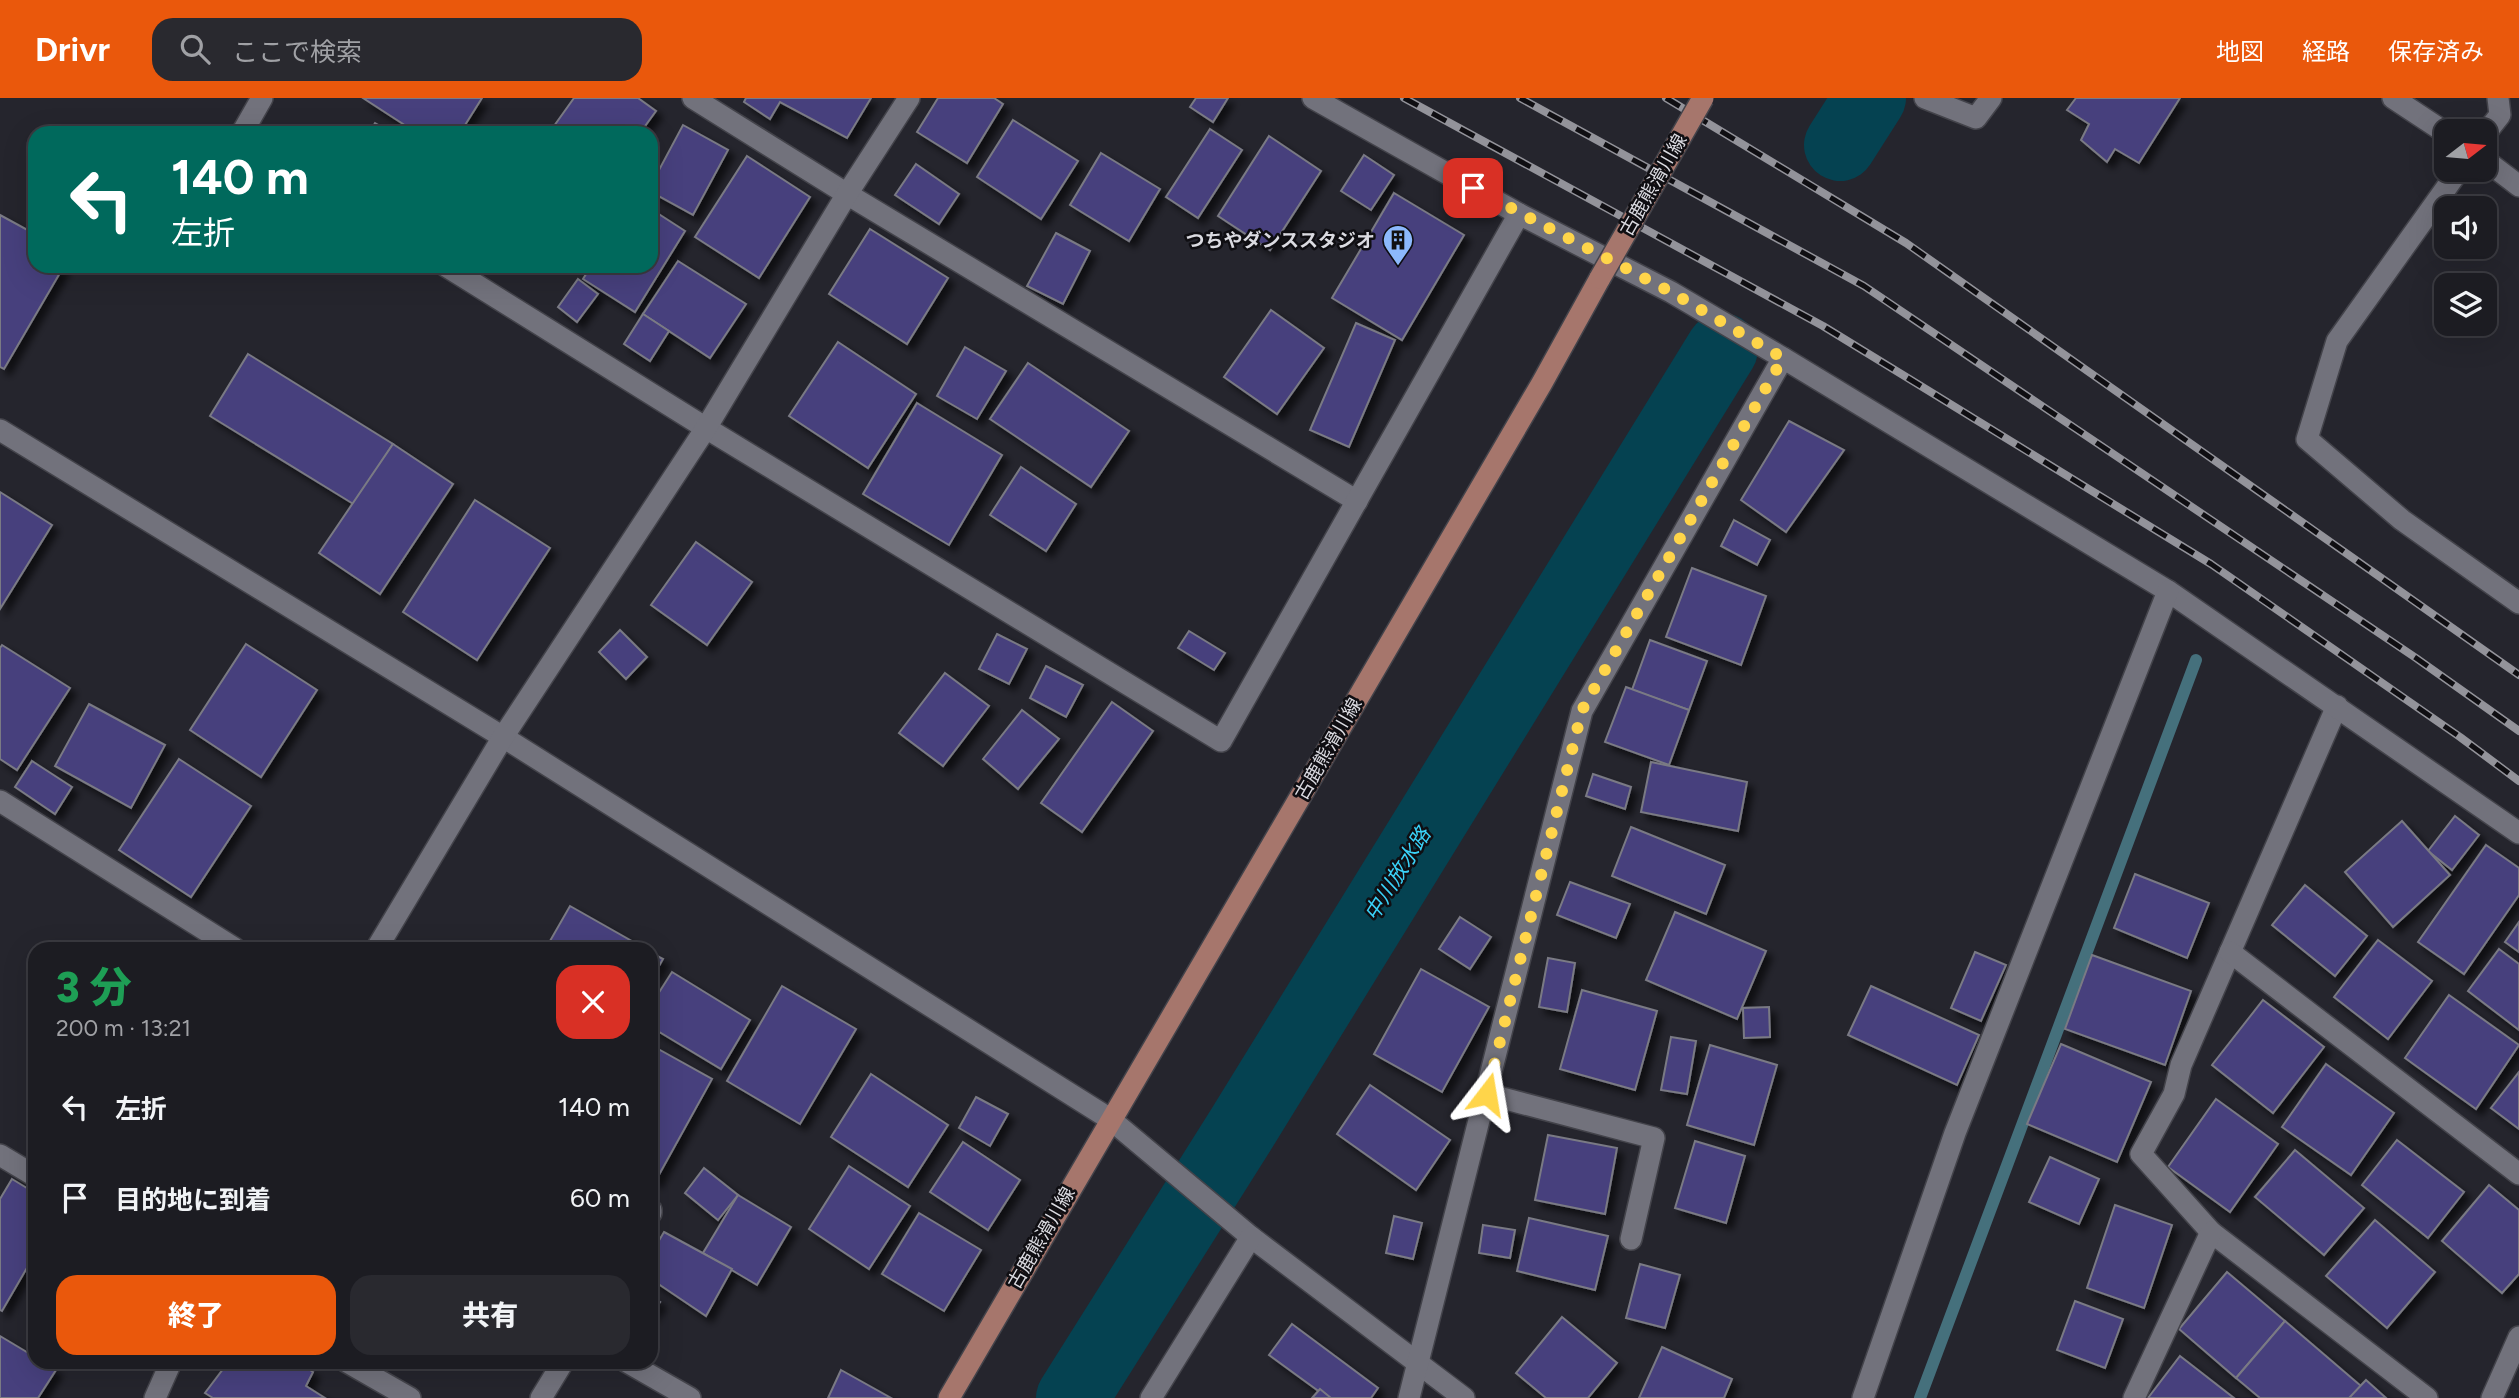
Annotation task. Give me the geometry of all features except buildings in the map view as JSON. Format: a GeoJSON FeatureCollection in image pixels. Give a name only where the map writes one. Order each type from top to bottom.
{"type":"FeatureCollection","features":[{"type":"Feature","properties":{"kind":"main road","name":"古鹿熊滑川線"},"geometry":{"type":"LineString","coordinates":[[949,1398],[1528,408],[1703,98]]}},
{"type":"Feature","properties":{"kind":"street"},"geometry":{"type":"LineString","coordinates":[[246,126],[262,98]]}},
{"type":"Feature","properties":{"kind":"street"},"geometry":{"type":"LineString","coordinates":[[693,98],[847,194],[1357,501]]}},
{"type":"Feature","properties":{"kind":"street"},"geometry":{"type":"LineString","coordinates":[[381,942],[503,737],[706,428],[847,194],[909,98]]}},
{"type":"Feature","properties":{"kind":"street"},"geometry":{"type":"LineString","coordinates":[[1313,98],[1519,214],[1671,292],[2168,591],[2519,833]]}},
{"type":"Feature","properties":{"kind":"street"},"geometry":{"type":"LineString","coordinates":[[1924,98],[1976,118],[1991,98]]}},
{"type":"Feature","properties":{"kind":"street"},"geometry":{"type":"LineString","coordinates":[[2393,98],[2434,125]]}},
{"type":"Feature","properties":{"kind":"street"},"geometry":{"type":"LineString","coordinates":[[2497,119],[2500,115],[2498,98]]}},
{"type":"Feature","properties":{"kind":"street"},"geometry":{"type":"LineString","coordinates":[[2497,169],[2519,186]]}},
{"type":"Feature","properties":{"kind":"street"},"geometry":{"type":"LineString","coordinates":[[2450,182],[2337,341],[2306,439],[2402,520],[2519,603]]}},
{"type":"Feature","properties":{"kind":"street"},"geometry":{"type":"LineString","coordinates":[[457,273],[706,428],[1221,741],[1519,214]]}},
{"type":"Feature","properties":{"kind":"street"},"geometry":{"type":"LineString","coordinates":[[1409,1398],[1582,710],[1783,358]]}},
{"type":"Feature","properties":{"kind":"street"},"geometry":{"type":"LineString","coordinates":[[0,430],[503,737],[1110,1119],[1251,1237],[1464,1398]]}},
{"type":"Feature","properties":{"kind":"street"},"geometry":{"type":"LineString","coordinates":[[1863,1398],[1955,1133],[2168,591]]}},
{"type":"Feature","properties":{"kind":"street"},"geometry":{"type":"LineString","coordinates":[[2337,706],[2181,1065],[2174,1094],[2141,1154],[2211,1232],[2427,1398]]}},
{"type":"Feature","properties":{"kind":"street"},"geometry":{"type":"LineString","coordinates":[[0,801],[224,942]]}},
{"type":"Feature","properties":{"kind":"street"},"geometry":{"type":"LineString","coordinates":[[2230,952],[2519,1174]]}},
{"type":"Feature","properties":{"kind":"street"},"geometry":{"type":"LineString","coordinates":[[1487,1094],[1654,1138],[1631,1239]]}},
{"type":"Feature","properties":{"kind":"street"},"geometry":{"type":"LineString","coordinates":[[0,1155],[28,1172]]}},
{"type":"Feature","properties":{"kind":"street"},"geometry":{"type":"LineString","coordinates":[[2134,1398],[2211,1232]]}},
{"type":"Feature","properties":{"kind":"street"},"geometry":{"type":"LineString","coordinates":[[1151,1398],[1251,1237]]}},
{"type":"Feature","properties":{"kind":"street"},"geometry":{"type":"LineString","coordinates":[[2492,1398],[2519,1337]]}},
{"type":"Feature","properties":{"kind":"street"},"geometry":{"type":"LineString","coordinates":[[155,1398],[168,1369]]}},
{"type":"Feature","properties":{"kind":"street"},"geometry":{"type":"LineString","coordinates":[[359,1369],[410,1398]]}},
{"type":"Feature","properties":{"kind":"street"},"geometry":{"type":"LineString","coordinates":[[541,1398],[559,1369]]}},
{"type":"Feature","properties":{"kind":"street"},"geometry":{"type":"LineString","coordinates":[[640,1369],[690,1398]]}},
{"type":"Feature","properties":{"kind":"waterway","name":"中川放水路"},"geometry":{"type":"LineString","coordinates":[[1840,145],[1870,98]]}},
{"type":"Feature","properties":{"kind":"waterway","name":"中川放水路"},"geometry":{"type":"LineString","coordinates":[[1072,1398],[1242,1128],[1722,349]]}},
{"type":"Feature","properties":{"kind":"waterway"},"geometry":{"type":"LineString","coordinates":[[1920,1398],[2196,660]]}},
{"type":"Feature","properties":{"kind":"railway"},"geometry":{"type":"LineString","coordinates":[[1404,98],[1823,326],[2211,564],[2519,781]]}},
{"type":"Feature","properties":{"kind":"railway"},"geometry":{"type":"LineString","coordinates":[[1520,98],[1864,286],[2416,658],[2519,731]]}},
{"type":"Feature","properties":{"kind":"railway"},"geometry":{"type":"LineString","coordinates":[[1666,98],[1906,243],[2519,675]]}},
{"type":"Feature","properties":{"kind":"place","name":"つちやダンススタジオ"},"geometry":{"type":"Point","coordinates":[1398,267]}},
{"type":"Feature","properties":{"kind":"route"},"geometry":{"type":"LineString","coordinates":[[1473,188],[1671,292],[1783,358],[1582,710],[1487,1094]]}}]}
